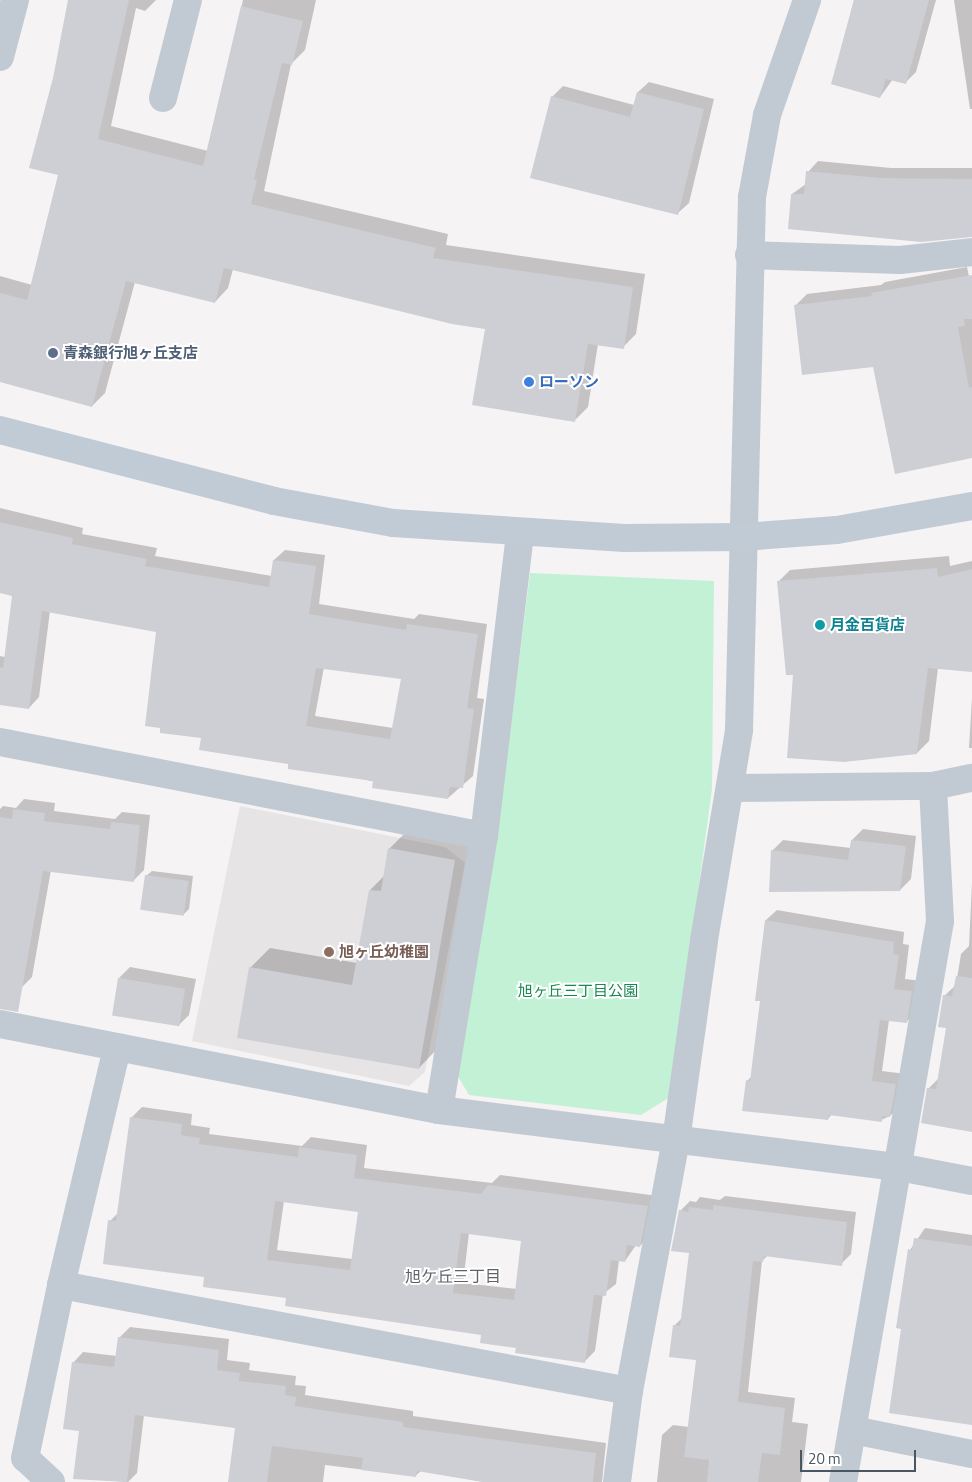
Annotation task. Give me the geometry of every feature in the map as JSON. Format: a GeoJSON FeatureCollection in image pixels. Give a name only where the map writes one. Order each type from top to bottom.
{"type":"FeatureCollection","features":[{"type":"Feature","properties":{"kind":"street"},"geometry":{"type":"LineString","coordinates":[[0,57],[15,0]]}},
{"type":"Feature","properties":{"kind":"street"},"geometry":{"type":"LineString","coordinates":[[163,98],[188,0]]}},
{"type":"Feature","properties":{"kind":"street"},"geometry":{"type":"LineString","coordinates":[[617,1482],[629,1391],[676,1140],[704,940],[739,730],[749,255],[752,197],[767,115],[807,0]]}},
{"type":"Feature","properties":{"kind":"street"},"geometry":{"type":"LineString","coordinates":[[749,255],[900,260],[972,252]]}},
{"type":"Feature","properties":{"kind":"street"},"geometry":{"type":"LineString","coordinates":[[0,430],[274,501],[393,523],[520,533],[625,538],[743,537],[837,530],[972,506]]}},
{"type":"Feature","properties":{"kind":"street"},"geometry":{"type":"LineString","coordinates":[[439,1110],[484,836],[520,533]]}},
{"type":"Feature","properties":{"kind":"street"},"geometry":{"type":"LineString","coordinates":[[0,742],[484,836]]}},
{"type":"Feature","properties":{"kind":"street"},"geometry":{"type":"LineString","coordinates":[[730,788],[933,786],[972,778]]}},
{"type":"Feature","properties":{"kind":"street"},"geometry":{"type":"LineString","coordinates":[[843,1482],[899,1167],[940,921],[933,786]]}},
{"type":"Feature","properties":{"kind":"street"},"geometry":{"type":"LineString","coordinates":[[0,1024],[439,1110],[899,1167],[972,1181]]}},
{"type":"Feature","properties":{"kind":"street"},"geometry":{"type":"LineString","coordinates":[[51,1482],[25,1458],[61,1285],[117,1048]]}},
{"type":"Feature","properties":{"kind":"street"},"geometry":{"type":"LineString","coordinates":[[61,1285],[629,1391]]}},
{"type":"Feature","properties":{"kind":"street"},"geometry":{"type":"LineString","coordinates":[[853,1430],[972,1454]]}},
{"type":"Feature","properties":{"kind":"shaded area","name":"旭ヶ丘幼稚園"},"geometry":{"type":"Polygon","coordinates":[[[240,806],[445,847],[465,863],[425,1072],[409,1086],[192,1041],[240,806]]]}},
{"type":"Feature","properties":{"kind":"green space","name":"旭ヶ丘三丁目公園"},"geometry":{"type":"Polygon","coordinates":[[[530,573],[714,581],[712,789],[670,1097],[641,1115],[469,1095],[456,1073],[497,839],[530,573]]]}},
{"type":"Feature","properties":{"kind":"building"},"geometry":{"type":"Polygon","coordinates":[[[68,0],[129,0],[98,139],[203,166],[241,6],[303,21],[292,65],[282,63],[254,179],[257,180],[251,204],[436,248],[433,258],[633,287],[624,349],[588,344],[575,422],[472,405],[485,329],[452,324],[224,268],[215,303],[126,281],[92,407],[0,382],[0,293],[27,300],[58,175],[29,168],[53,78],[68,0]]]}},
{"type":"Feature","properties":{"kind":"building"},"geometry":{"type":"Polygon","coordinates":[[[854,0],[929,0],[906,84],[886,79],[880,98],[831,84],[854,0]]]}},
{"type":"Feature","properties":{"kind":"building"},"geometry":{"type":"Polygon","coordinates":[[[637,92],[704,109],[678,215],[530,178],[551,96],[630,117],[637,92]]]}},
{"type":"Feature","properties":{"kind":"building"},"geometry":{"type":"Polygon","coordinates":[[[806,171],[880,178],[972,179],[972,237],[921,242],[788,229],[791,194],[804,194],[806,171]]]}},
{"type":"Feature","properties":{"kind":"building"},"geometry":{"type":"Polygon","coordinates":[[[972,275],[972,319],[964,319],[965,326],[958,327],[969,388],[972,387],[972,458],[895,474],[873,367],[802,375],[794,305],[872,296],[871,293],[972,275]]]}},
{"type":"Feature","properties":{"kind":"building"},"geometry":{"type":"Polygon","coordinates":[[[0,522],[73,538],[72,544],[147,559],[145,566],[269,587],[273,560],[316,566],[309,614],[406,630],[407,624],[478,634],[467,708],[474,709],[463,788],[450,787],[448,799],[372,788],[373,781],[288,769],[288,764],[199,750],[201,738],[160,733],[160,728],[145,726],[156,632],[42,611],[29,709],[0,705],[0,667],[3,668],[12,596],[0,593],[0,522]],[[316,668],[306,726],[390,739],[401,679],[316,668]]]}},
{"type":"Feature","properties":{"kind":"building"},"geometry":{"type":"Polygon","coordinates":[[[937,568],[938,577],[972,569],[972,672],[928,668],[917,754],[844,762],[787,758],[793,675],[786,675],[777,581],[937,568]]]}},
{"type":"Feature","properties":{"kind":"building"},"geometry":{"type":"Polygon","coordinates":[[[13,809],[45,813],[44,821],[110,829],[111,822],[140,825],[134,882],[43,871],[18,1012],[0,1009],[0,817],[12,819],[13,809]]]}},
{"type":"Feature","properties":{"kind":"building"},"geometry":{"type":"Polygon","coordinates":[[[851,840],[906,846],[900,891],[769,892],[771,850],[848,860],[851,840]]]}},
{"type":"Feature","properties":{"kind":"building"},"geometry":{"type":"Polygon","coordinates":[[[388,848],[455,860],[419,1069],[237,1038],[249,967],[352,985],[369,890],[381,891],[388,848]]]}},
{"type":"Feature","properties":{"kind":"building"},"geometry":{"type":"Polygon","coordinates":[[[145,875],[189,881],[184,916],[140,910],[145,875]]]}},
{"type":"Feature","properties":{"kind":"building"},"geometry":{"type":"Polygon","coordinates":[[[765,920],[894,942],[893,954],[899,955],[894,989],[912,991],[907,1023],[880,1020],[872,1081],[896,1084],[890,1117],[882,1116],[882,1122],[829,1115],[828,1120],[742,1111],[746,1080],[750,1081],[760,1001],[755,1001],[765,920]]]}},
{"type":"Feature","properties":{"kind":"building"},"geometry":{"type":"Polygon","coordinates":[[[956,976],[972,978],[972,1132],[921,1123],[927,1088],[936,1089],[946,1028],[938,1027],[943,995],[952,996],[956,976]]]}},
{"type":"Feature","properties":{"kind":"building"},"geometry":{"type":"Polygon","coordinates":[[[118,978],[185,989],[179,1026],[112,1016],[118,978]]]}},
{"type":"Feature","properties":{"kind":"building"},"geometry":{"type":"Polygon","coordinates":[[[130,1117],[182,1124],[181,1135],[200,1138],[199,1144],[298,1157],[299,1147],[357,1155],[354,1178],[481,1194],[488,1185],[648,1206],[640,1247],[627,1245],[625,1262],[611,1260],[606,1296],[594,1295],[585,1363],[515,1353],[516,1348],[480,1343],[481,1335],[285,1306],[286,1298],[203,1287],[204,1277],[103,1264],[108,1220],[116,1221],[130,1117]],[[275,1201],[267,1260],[350,1270],[358,1212],[275,1201]],[[461,1233],[453,1293],[514,1300],[521,1241],[461,1233]]]}},
{"type":"Feature","properties":{"kind":"building"},"geometry":{"type":"Polygon","coordinates":[[[713,1205],[847,1222],[842,1266],[764,1256],[763,1262],[753,1261],[738,1402],[785,1408],[780,1455],[762,1453],[758,1482],[707,1482],[709,1460],[684,1457],[696,1360],[669,1357],[673,1325],[680,1326],[689,1253],[671,1251],[679,1210],[688,1212],[689,1207],[713,1210],[713,1205]]]}},
{"type":"Feature","properties":{"kind":"building"},"geometry":{"type":"Polygon","coordinates":[[[914,1238],[972,1246],[972,1425],[889,1413],[901,1329],[896,1328],[908,1249],[912,1250],[914,1238]]]}},
{"type":"Feature","properties":{"kind":"building"},"geometry":{"type":"Polygon","coordinates":[[[118,1337],[219,1350],[217,1370],[240,1373],[239,1381],[286,1386],[285,1395],[296,1397],[295,1406],[403,1422],[403,1427],[596,1453],[593,1482],[483,1482],[417,1471],[416,1477],[361,1470],[363,1458],[272,1446],[267,1482],[228,1482],[235,1428],[135,1415],[127,1482],[73,1479],[79,1431],[63,1429],[72,1362],[114,1367],[118,1337]]]}},
{"type":"Feature","properties":{"kind":"place","name":"青森銀行旭ヶ丘支店"},"geometry":{"type":"Point","coordinates":[53,353]}},
{"type":"Feature","properties":{"kind":"place","name":"ローソン"},"geometry":{"type":"Point","coordinates":[529,382]}},
{"type":"Feature","properties":{"kind":"place","name":"月金百貨店"},"geometry":{"type":"Point","coordinates":[820,625]}},
{"type":"Feature","properties":{"kind":"place","name":"旭ヶ丘幼稚園"},"geometry":{"type":"Point","coordinates":[329,952]}},
{"type":"Feature","properties":{"kind":"district","name":"旭ケ丘三丁目"},"geometry":{"type":"Point","coordinates":[453,1276]}}]}
